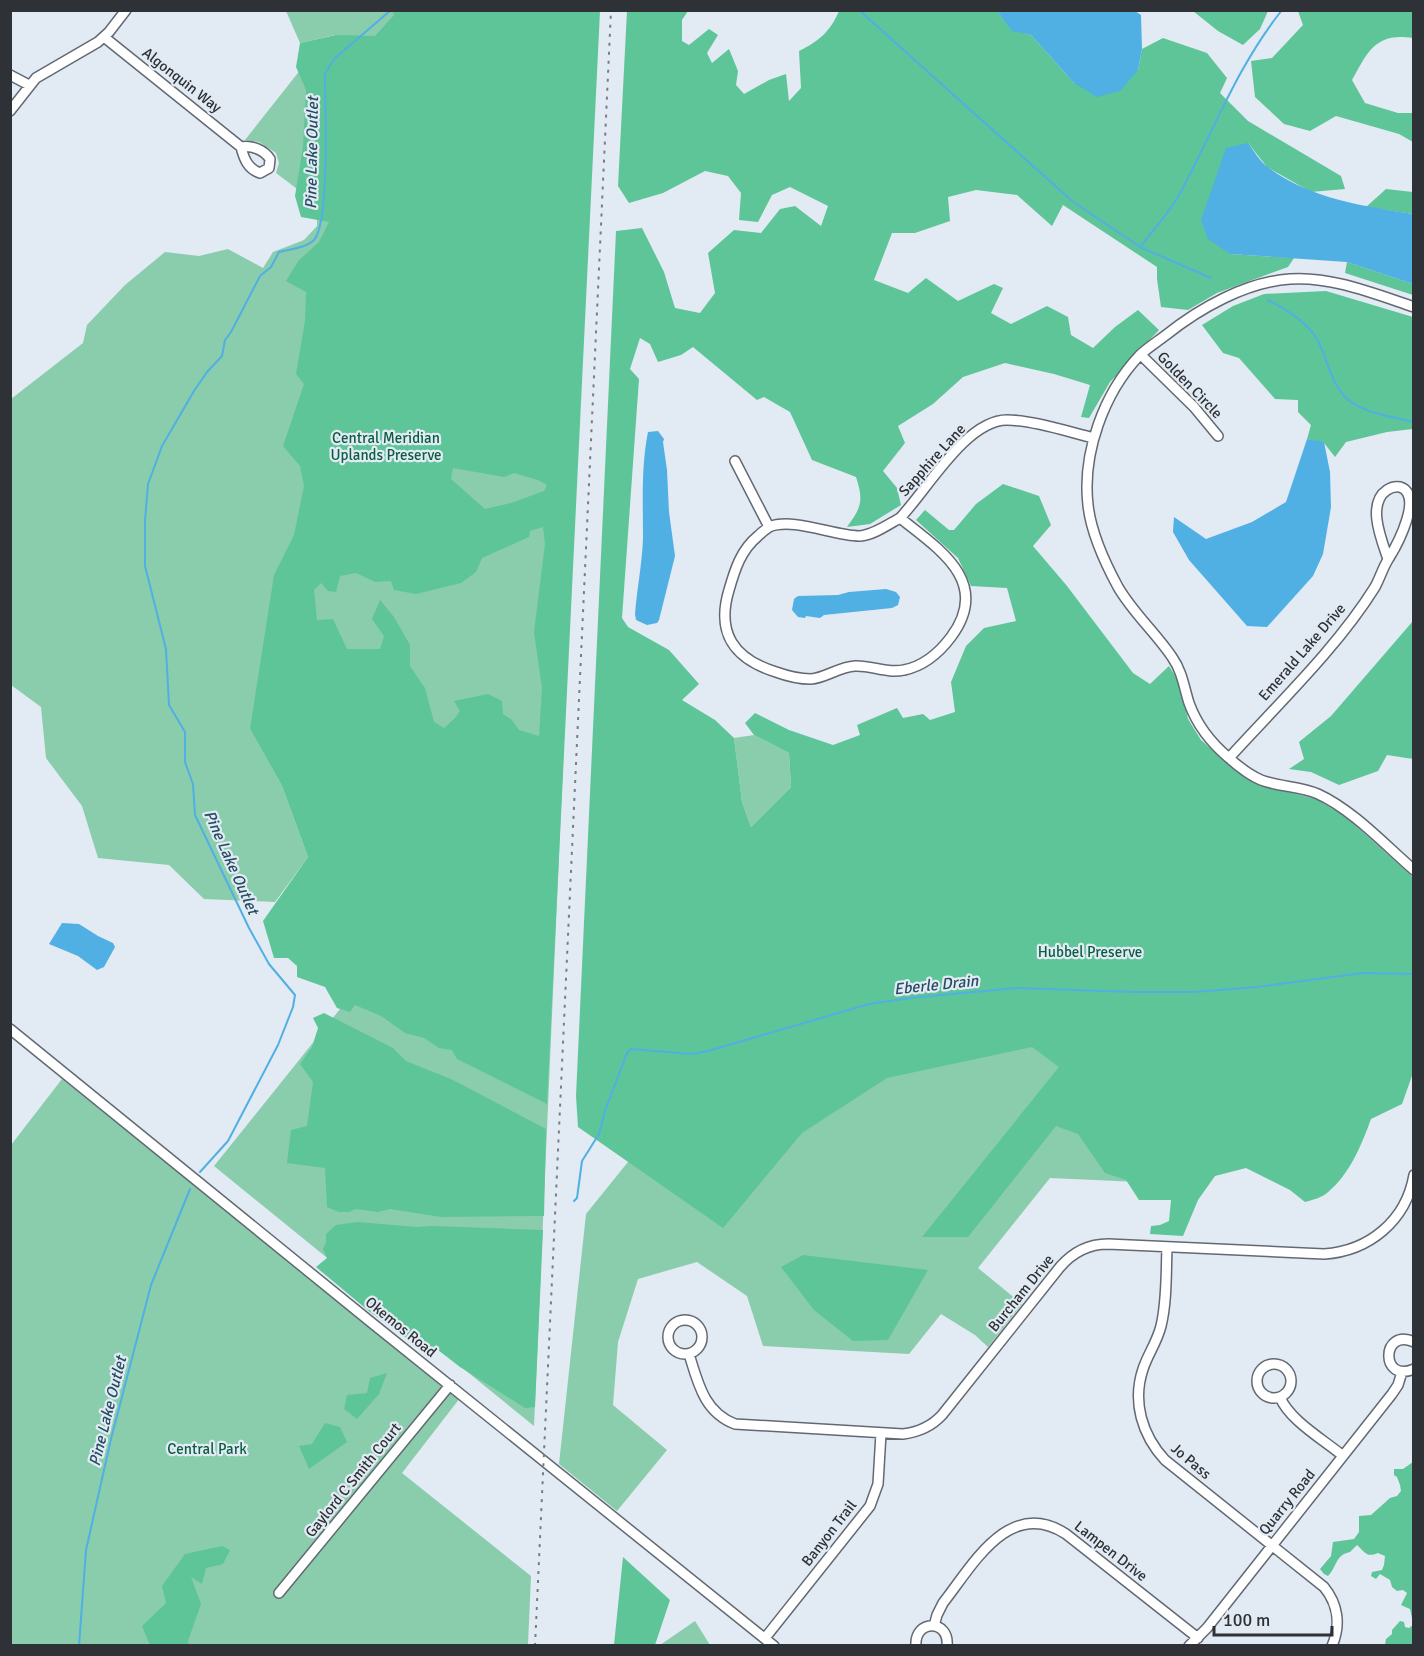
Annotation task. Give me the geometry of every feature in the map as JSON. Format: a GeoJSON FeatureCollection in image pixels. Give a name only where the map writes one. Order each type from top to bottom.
{"type":"FeatureCollection","features":[{"type":"Feature","properties":{"kind":"street"},"geometry":{"type":"LineString","coordinates":[[10,111],[29,85],[50,68],[104,38],[126,10]]}},
{"type":"Feature","properties":{"kind":"street","name":"Algonquin Way"},"geometry":{"type":"LineString","coordinates":[[104,38],[241,147]]}},
{"type":"Feature","properties":{"kind":"street"},"geometry":{"type":"LineString","coordinates":[[10,75],[29,85]]}},
{"type":"Feature","properties":{"kind":"street"},"geometry":{"type":"LineString","coordinates":[[1413,307],[1372,293],[1319,281],[1292,279],[1269,282],[1212,304],[1141,355],[1116,387],[1094,438],[1088,476],[1088,505],[1109,570],[1131,608],[1171,655],[1179,668],[1190,704],[1206,734],[1229,758],[1248,773],[1262,780],[1317,793],[1345,810],[1413,870]]}},
{"type":"Feature","properties":{"kind":"street","name":"Golden Circle"},"geometry":{"type":"LineString","coordinates":[[1141,355],[1194,407],[1218,436]]}},
{"type":"Feature","properties":{"kind":"street","name":"Sapphire Lane"},"geometry":{"type":"LineString","coordinates":[[900,518],[954,564],[961,576],[966,594],[963,614],[956,631],[944,647],[928,660],[912,669],[900,671],[861,666],[849,667],[814,678],[788,675],[756,665],[747,660],[733,645],[726,631],[723,613],[741,555],[750,543],[769,527],[793,525],[860,536],[881,528],[900,518],[970,436],[994,421],[1006,419],[1020,421],[1094,438]]}},
{"type":"Feature","properties":{"kind":"street"},"geometry":{"type":"LineString","coordinates":[[735,461],[769,527]]}},
{"type":"Feature","properties":{"kind":"street","name":"Emerald Lake Drive"},"geometry":{"type":"LineString","coordinates":[[1229,758],[1329,648],[1376,585],[1388,559],[1401,540],[1412,514],[1413,503],[1410,496],[1400,487],[1393,487],[1382,494],[1377,507],[1377,522],[1388,559]]}},
{"type":"Feature","properties":{"kind":"street","name":"Okemos Road"},"geometry":{"type":"LineString","coordinates":[[10,1029],[774,1646]]}},
{"type":"Feature","properties":{"kind":"street","name":"Burcham Drive"},"geometry":{"type":"LineString","coordinates":[[689,1354],[706,1401],[716,1413],[728,1421],[743,1426],[910,1433],[925,1428],[937,1420],[1060,1267],[1075,1253],[1101,1244],[1324,1254],[1346,1251],[1372,1239],[1393,1221],[1406,1200],[1413,1175]]}},
{"type":"Feature","properties":{"kind":"street","name":"Jo Pass"},"geometry":{"type":"LineString","coordinates":[[1167,1247],[1162,1322],[1156,1343],[1143,1370],[1139,1390],[1139,1410],[1144,1428],[1153,1445],[1165,1460],[1319,1582],[1332,1598],[1336,1611],[1338,1625],[1332,1646]]}},
{"type":"Feature","properties":{"kind":"street"},"geometry":{"type":"LineString","coordinates":[[1413,1342],[1407,1339],[1398,1340],[1389,1349],[1389,1362],[1394,1368],[1402,1372],[1413,1369]]}},
{"type":"Feature","properties":{"kind":"street","name":"Quarry Road"},"geometry":{"type":"LineString","coordinates":[[1189,1646],[1198,1638],[1396,1390],[1402,1372]]}},
{"type":"Feature","properties":{"kind":"street","name":"Gaylord C Smith Court"},"geometry":{"type":"LineString","coordinates":[[279,1593],[450,1385]]}},
{"type":"Feature","properties":{"kind":"street"},"geometry":{"type":"LineString","coordinates":[[1281,1397],[1285,1407],[1293,1416],[1343,1456]]}},
{"type":"Feature","properties":{"kind":"street","name":"Banyon Trail"},"geometry":{"type":"LineString","coordinates":[[765,1638],[870,1506],[878,1484],[881,1433]]}},
{"type":"Feature","properties":{"kind":"street","name":"Lampen Drive"},"geometry":{"type":"LineString","coordinates":[[916,1646],[919,1631],[926,1626],[934,1626],[943,1603],[993,1540],[1012,1527],[1034,1523],[1054,1527],[1065,1534],[1198,1638]]}},
{"type":"Feature","properties":{"kind":"street"},"geometry":{"type":"LineString","coordinates":[[934,1626],[945,1632],[948,1640],[947,1646]]}},
{"type":"Feature","properties":{"kind":"green space","name":"Central Meridian Uplands Preserve"},"geometry":{"type":"Polygon","coordinates":[[[286,11],[596,11],[534,1426],[214,1166],[511,796],[250,729],[282,786],[308,857],[275,902],[204,899],[169,865],[98,858],[82,806],[46,758],[41,707],[11,685],[11,399],[83,343],[87,325],[125,285],[165,252],[199,256],[228,249],[263,268],[273,252],[304,240],[317,226],[317,204],[276,173],[279,163],[276,153],[259,142],[245,140],[305,64],[335,35],[300,43],[286,11]]]}},
{"type":"Feature","properties":{"kind":"green space","name":"Central Meridian Uplands Preserve"},"geometry":{"type":"Polygon","coordinates":[[[392,11],[600,11],[547,1104],[457,1059],[452,1050],[439,1048],[424,1038],[405,1033],[381,1016],[355,1005],[350,1012],[337,1008],[325,987],[297,977],[297,966],[288,958],[274,958],[263,921],[308,857],[282,786],[250,729],[274,575],[294,535],[304,486],[300,466],[283,446],[304,384],[296,374],[305,321],[306,292],[286,281],[299,260],[319,242],[329,222],[301,217],[295,196],[303,147],[306,90],[296,67],[300,43],[336,35],[375,36],[394,15],[392,11]],[[453,468],[451,479],[485,509],[511,503],[544,491],[547,485],[514,473],[504,477],[453,468]],[[543,527],[530,531],[529,537],[482,558],[476,572],[461,583],[416,594],[394,590],[391,581],[375,582],[356,573],[340,576],[336,592],[328,591],[321,583],[314,590],[317,620],[333,619],[347,649],[380,649],[384,636],[372,619],[380,600],[394,617],[410,645],[410,666],[425,688],[434,722],[444,728],[460,711],[454,701],[488,694],[502,701],[503,714],[512,720],[519,730],[539,736],[542,688],[534,632],[545,544],[543,527]]]}},
{"type":"Feature","properties":{"kind":"green space","name":"Hubbel Preserve"},"geometry":{"type":"Polygon","coordinates":[[[627,11],[688,11],[682,20],[682,41],[689,45],[709,29],[718,35],[707,53],[712,63],[729,49],[738,71],[736,85],[744,94],[769,80],[786,74],[789,101],[801,88],[799,51],[823,35],[832,25],[839,11],[997,11],[1012,30],[1031,35],[1074,83],[1138,70],[1142,49],[1163,38],[1207,53],[1227,78],[1220,93],[1248,121],[1341,176],[1345,189],[1311,192],[1267,167],[1248,143],[1230,254],[1294,258],[1288,267],[1217,293],[1188,310],[1161,307],[1157,267],[1063,205],[1052,226],[1017,195],[976,190],[948,197],[950,221],[915,233],[892,233],[874,280],[908,293],[926,278],[958,301],[994,284],[1003,288],[991,313],[1011,324],[1047,306],[1068,317],[1071,335],[1093,348],[1115,327],[1138,310],[1159,330],[1110,382],[1089,418],[1081,417],[1090,385],[1005,363],[963,377],[933,404],[898,426],[905,443],[883,471],[897,488],[901,505],[870,524],[847,527],[860,504],[856,477],[812,460],[790,412],[764,397],[757,400],[693,347],[681,355],[658,362],[650,344],[640,338],[630,369],[639,379],[622,618],[628,627],[669,650],[699,684],[682,700],[715,720],[734,738],[742,802],[751,827],[791,787],[789,753],[754,735],[745,723],[755,713],[789,730],[833,745],[860,735],[857,725],[897,708],[903,718],[923,714],[930,720],[955,712],[951,682],[966,646],[984,628],[1016,621],[1007,588],[971,586],[958,558],[916,520],[925,510],[949,530],[954,530],[976,504],[1003,484],[1039,496],[1051,525],[1033,546],[1067,586],[1133,673],[1150,684],[1169,666],[1179,682],[1188,719],[1201,740],[1225,761],[1247,778],[1268,787],[1316,799],[1346,817],[1413,877],[1413,1073],[1402,1104],[1371,1119],[1359,1149],[1348,1168],[1325,1195],[1305,1202],[1290,1190],[1246,1168],[1215,1176],[1198,1200],[1183,1236],[1150,1234],[1151,1226],[1169,1221],[1171,1200],[1139,1200],[1126,1180],[1105,1173],[1078,1134],[1056,1126],[968,1237],[922,1237],[1059,1067],[1032,1047],[887,1078],[802,1133],[723,1228],[578,1127],[576,1096],[616,231],[642,228],[664,272],[675,308],[700,313],[715,293],[708,253],[734,230],[761,233],[780,209],[795,206],[821,226],[828,206],[790,187],[772,195],[758,222],[739,220],[741,193],[728,176],[705,171],[663,193],[629,203],[618,186],[627,11]]]}},
{"type":"Feature","properties":{"kind":"green space"},"geometry":{"type":"Polygon","coordinates":[[[1193,11],[1268,11],[1260,29],[1243,45],[1218,31],[1193,11]]]}},
{"type":"Feature","properties":{"kind":"green space"},"geometry":{"type":"Polygon","coordinates":[[[1298,11],[1413,11],[1413,38],[1400,37],[1382,41],[1369,52],[1352,80],[1365,103],[1398,113],[1413,113],[1413,142],[1399,134],[1336,116],[1310,131],[1284,124],[1255,97],[1251,61],[1272,58],[1303,25],[1298,11]]]}},
{"type":"Feature","properties":{"kind":"green space"},"geometry":{"type":"Polygon","coordinates":[[[1386,189],[1413,192],[1413,214],[1366,207],[1386,189]]]}},
{"type":"Feature","properties":{"kind":"green space"},"geometry":{"type":"Polygon","coordinates":[[[1347,262],[1413,284],[1413,295],[1345,273],[1347,262]]]}},
{"type":"Feature","properties":{"kind":"green space"},"geometry":{"type":"Polygon","coordinates":[[[1326,291],[1413,317],[1413,429],[1387,432],[1346,442],[1335,457],[1324,443],[1307,439],[1311,425],[1298,412],[1298,400],[1275,399],[1239,358],[1223,353],[1202,325],[1233,306],[1264,294],[1326,291]]]}},
{"type":"Feature","properties":{"kind":"green space"},"geometry":{"type":"Polygon","coordinates":[[[1413,621],[1413,759],[1387,755],[1378,771],[1339,785],[1311,772],[1289,769],[1304,759],[1299,742],[1331,716],[1413,621]]]}},
{"type":"Feature","properties":{"kind":"green space"},"geometry":{"type":"Polygon","coordinates":[[[754,735],[789,753],[791,787],[751,827],[742,802],[734,738],[754,735]]]}},
{"type":"Feature","properties":{"kind":"green space"},"geometry":{"type":"Polygon","coordinates":[[[875,856],[1206,1185],[1050,1178],[978,1268],[1022,1304],[988,1347],[975,1335],[941,1314],[909,1354],[763,1346],[747,1296],[697,1262],[638,1279],[618,1342],[613,1405],[667,1450],[617,1511],[559,1464],[586,1214],[875,856]]]}},
{"type":"Feature","properties":{"kind":"green space"},"geometry":{"type":"Polygon","coordinates":[[[324,1013],[393,1048],[406,1061],[451,1079],[546,1129],[544,1216],[441,1217],[390,1209],[378,1212],[355,1209],[349,1212],[339,1212],[327,1207],[325,1168],[287,1163],[291,1130],[307,1126],[313,1082],[300,1064],[312,1047],[318,1028],[313,1018],[324,1013]]]}},
{"type":"Feature","properties":{"kind":"green space","name":"Central Park"},"geometry":{"type":"Polygon","coordinates":[[[62,1079],[460,1398],[402,1473],[531,1576],[528,1645],[11,1645],[11,1145],[62,1079]]]}},
{"type":"Feature","properties":{"kind":"green space"},"geometry":{"type":"Polygon","coordinates":[[[357,1222],[417,1227],[543,1230],[535,1407],[525,1408],[460,1367],[438,1350],[426,1352],[370,1312],[316,1267],[327,1258],[323,1249],[326,1234],[336,1225],[357,1222]]]}},
{"type":"Feature","properties":{"kind":"green space"},"geometry":{"type":"Polygon","coordinates":[[[803,1255],[928,1270],[888,1340],[853,1341],[814,1310],[781,1267],[803,1255]]]}},
{"type":"Feature","properties":{"kind":"green space"},"geometry":{"type":"Polygon","coordinates":[[[387,1373],[379,1394],[357,1419],[344,1409],[347,1395],[367,1393],[370,1378],[387,1373]]]}},
{"type":"Feature","properties":{"kind":"green space"},"geometry":{"type":"Polygon","coordinates":[[[325,1423],[340,1427],[347,1442],[309,1469],[299,1446],[312,1444],[325,1423]]]}},
{"type":"Feature","properties":{"kind":"green space"},"geometry":{"type":"Polygon","coordinates":[[[1413,1462],[1413,1623],[1410,1609],[1401,1605],[1407,1593],[1403,1590],[1397,1591],[1392,1587],[1390,1580],[1380,1574],[1376,1579],[1371,1576],[1372,1572],[1382,1570],[1385,1556],[1378,1553],[1368,1555],[1357,1545],[1339,1559],[1328,1576],[1320,1569],[1331,1556],[1333,1542],[1354,1539],[1359,1532],[1359,1516],[1371,1515],[1390,1498],[1397,1496],[1401,1491],[1397,1477],[1394,1475],[1394,1469],[1403,1469],[1413,1462]]]}},
{"type":"Feature","properties":{"kind":"green space"},"geometry":{"type":"Polygon","coordinates":[[[222,1546],[230,1550],[223,1564],[206,1568],[202,1584],[191,1577],[201,1604],[188,1641],[189,1645],[150,1645],[142,1626],[166,1603],[162,1586],[185,1554],[222,1546]]]}},
{"type":"Feature","properties":{"kind":"green space"},"geometry":{"type":"Polygon","coordinates":[[[623,1557],[670,1600],[655,1645],[614,1645],[623,1557]]]}},
{"type":"Feature","properties":{"kind":"green space"},"geometry":{"type":"Polygon","coordinates":[[[695,1621],[710,1645],[660,1645],[695,1621]]]}},
{"type":"Feature","properties":{"kind":"green space"},"geometry":{"type":"Polygon","coordinates":[[[1400,1621],[1404,1622],[1405,1627],[1409,1628],[1413,1625],[1413,1645],[1385,1645],[1386,1639],[1400,1621]]]}},
{"type":"Feature","properties":{"kind":"water"},"geometry":{"type":"Polygon","coordinates":[[[997,11],[1135,11],[1141,15],[1142,49],[1138,70],[1120,91],[1097,97],[1074,83],[1031,35],[1012,31],[997,11]]]}},
{"type":"Feature","properties":{"kind":"water"},"geometry":{"type":"Polygon","coordinates":[[[1248,143],[1266,166],[1302,187],[1338,200],[1413,214],[1413,284],[1347,262],[1230,254],[1208,239],[1201,220],[1226,148],[1248,143]]]}},
{"type":"Feature","properties":{"kind":"water"},"geometry":{"type":"Polygon","coordinates":[[[658,431],[664,439],[669,512],[675,556],[659,620],[657,623],[647,625],[636,620],[635,614],[643,539],[644,458],[648,432],[658,431]]]}},
{"type":"Feature","properties":{"kind":"water"},"geometry":{"type":"Polygon","coordinates":[[[1307,439],[1324,442],[1330,472],[1331,507],[1323,554],[1313,576],[1267,627],[1247,626],[1189,560],[1173,532],[1174,517],[1206,539],[1252,522],[1286,502],[1307,439]]]}},
{"type":"Feature","properties":{"kind":"water"},"geometry":{"type":"Polygon","coordinates":[[[886,589],[896,592],[900,597],[898,605],[892,608],[824,615],[820,618],[798,617],[792,610],[794,599],[798,596],[838,595],[886,589]]]}},
{"type":"Feature","properties":{"kind":"water"},"geometry":{"type":"Polygon","coordinates":[[[62,923],[79,924],[113,943],[115,947],[104,967],[97,970],[78,956],[49,944],[62,923]]]}},
{"type":"Feature","properties":{"kind":"waterway","name":"Pine Lake Outlet"},"geometry":{"type":"LineString","coordinates":[[200,1172],[228,1141],[278,1045],[293,1007],[295,995],[269,964],[249,928],[195,815],[193,784],[185,762],[185,732],[169,705],[166,649],[145,566],[148,484],[162,446],[194,391],[222,356],[225,340],[260,276],[271,267],[279,252],[302,247],[314,240],[319,229],[325,187],[325,74],[334,59],[391,10]]}},
{"type":"Feature","properties":{"kind":"waterway"},"geometry":{"type":"LineString","coordinates":[[859,10],[1072,201],[1140,247],[1211,278]]}},
{"type":"Feature","properties":{"kind":"waterway"},"geometry":{"type":"LineString","coordinates":[[1141,246],[1179,195],[1238,77],[1282,10]]}},
{"type":"Feature","properties":{"kind":"waterway"},"geometry":{"type":"LineString","coordinates":[[1268,300],[1296,317],[1314,334],[1335,382],[1351,402],[1373,412],[1414,422]]}},
{"type":"Feature","properties":{"kind":"waterway","name":"Eberle Drain"},"geometry":{"type":"LineString","coordinates":[[574,1201],[577,1198],[582,1161],[599,1134],[605,1111],[627,1053],[631,1049],[692,1054],[869,1004],[910,998],[1017,988],[1194,992],[1257,987],[1363,973],[1414,974]]}},
{"type":"Feature","properties":{"kind":"waterway","name":"Pine Lake Outlet"},"geometry":{"type":"LineString","coordinates":[[79,1646],[86,1550],[111,1439],[151,1285],[190,1189]]}},
{"type":"Feature","properties":{"kind":"railway"},"geometry":{"type":"LineString","coordinates":[[535,1646],[611,10]]}}]}
